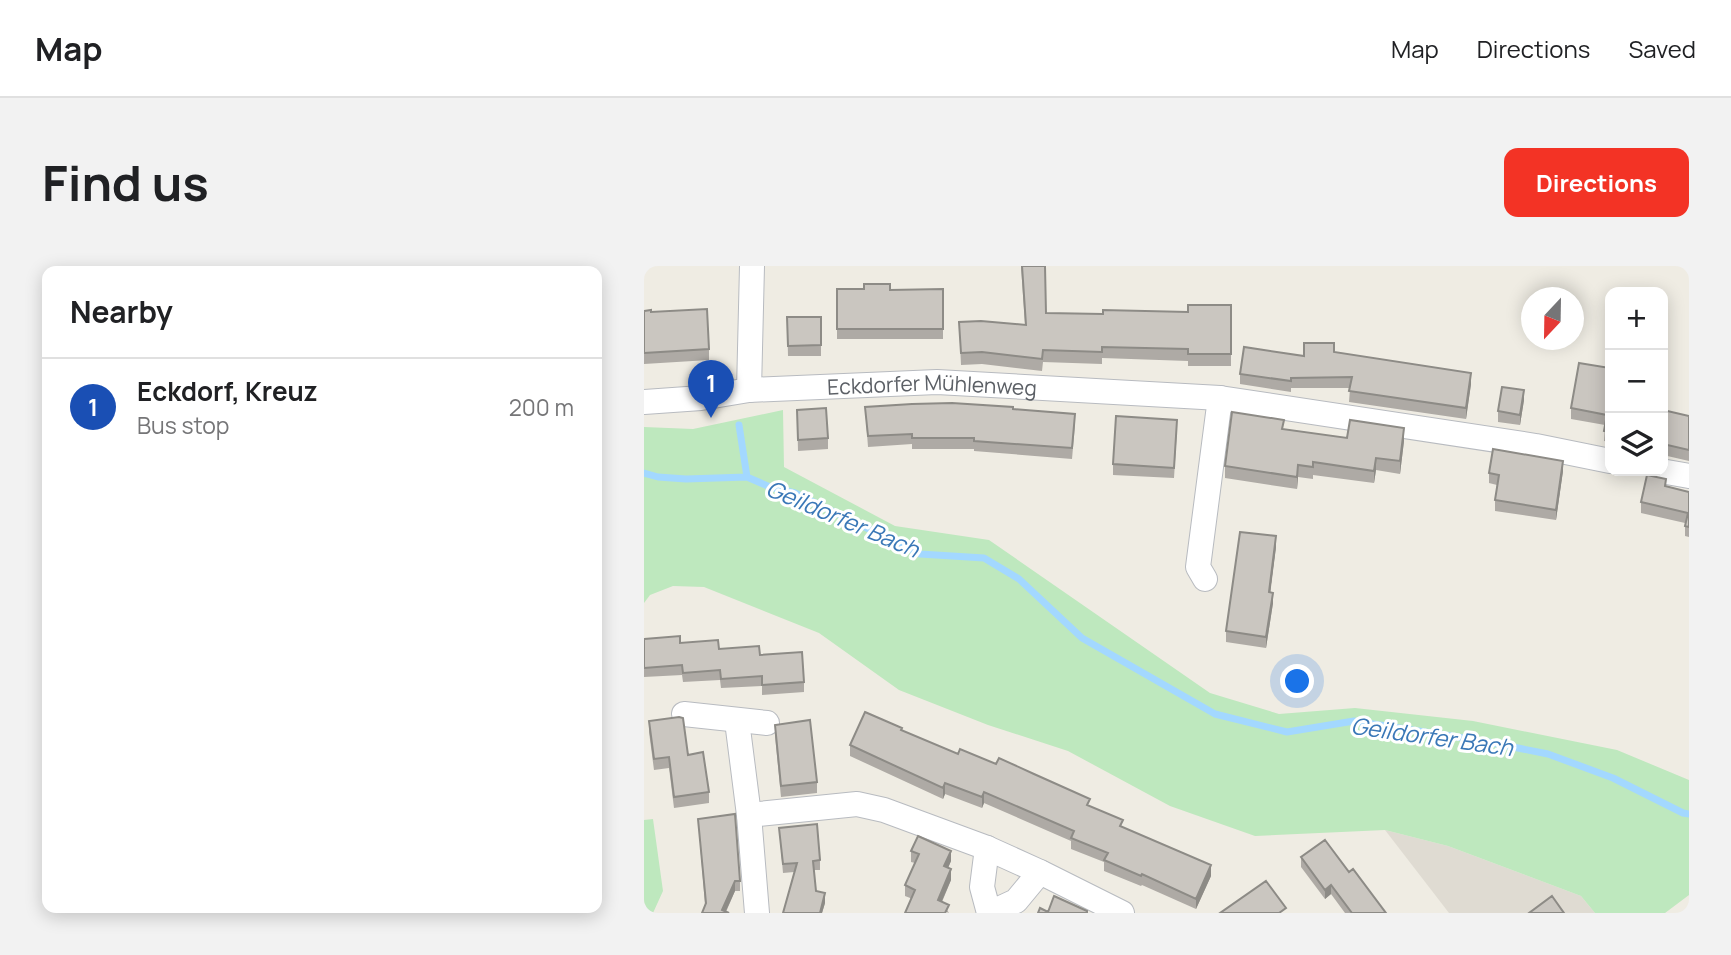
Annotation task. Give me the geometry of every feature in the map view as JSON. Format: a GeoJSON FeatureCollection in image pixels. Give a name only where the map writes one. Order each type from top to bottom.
{"type":"FeatureCollection","features":[{"type":"Feature","properties":{"kind":"street"},"geometry":{"type":"LineString","coordinates":[[749,390],[752,266]]}},
{"type":"Feature","properties":{"kind":"street","name":"Eckdorfer Mühlenweg"},"geometry":{"type":"LineString","coordinates":[[644,402],[701,398],[749,390],[937,382],[1220,398],[1536,446],[1605,460]]}},
{"type":"Feature","properties":{"kind":"street"},"geometry":{"type":"LineString","coordinates":[[1205,579],[1198,567],[1220,398]]}},
{"type":"Feature","properties":{"kind":"street"},"geometry":{"type":"LineString","coordinates":[[1668,472],[1689,476]]}},
{"type":"Feature","properties":{"kind":"street"},"geometry":{"type":"LineString","coordinates":[[684,714],[767,723]]}},
{"type":"Feature","properties":{"kind":"street"},"geometry":{"type":"LineString","coordinates":[[737,721],[749,815],[757,913]]}},
{"type":"Feature","properties":{"kind":"street"},"geometry":{"type":"LineString","coordinates":[[749,815],[857,804],[884,810],[987,848],[1122,913]]}},
{"type":"Feature","properties":{"kind":"street"},"geometry":{"type":"LineString","coordinates":[[987,848],[982,887],[989,913],[1016,901],[1040,872]]}},
{"type":"Feature","properties":{"kind":"shaded area"},"geometry":{"type":"Polygon","coordinates":[[[1385,830],[1448,846],[1581,896],[1595,913],[1449,913],[1385,830]]]}},
{"type":"Feature","properties":{"kind":"green space"},"geometry":{"type":"Polygon","coordinates":[[[783,410],[784,467],[895,526],[989,540],[1210,693],[1279,714],[1355,708],[1473,721],[1617,750],[1689,780],[1689,895],[1665,913],[1595,913],[1581,896],[1448,846],[1385,830],[1255,836],[1170,806],[1068,751],[988,725],[899,690],[819,633],[704,587],[673,586],[650,595],[644,603],[644,427],[693,429],[783,410]]]}},
{"type":"Feature","properties":{"kind":"green space"},"geometry":{"type":"Polygon","coordinates":[[[653,819],[663,891],[653,913],[644,913],[644,820],[653,819]]]}},
{"type":"Feature","properties":{"kind":"building"},"geometry":{"type":"Polygon","coordinates":[[[1022,266],[1045,266],[1046,313],[1103,314],[1103,310],[1188,312],[1188,305],[1231,305],[1231,354],[1188,354],[1188,349],[1102,347],[1102,352],[1043,350],[1042,359],[982,352],[961,353],[959,322],[1026,325],[1022,266]]]}},
{"type":"Feature","properties":{"kind":"building"},"geometry":{"type":"Polygon","coordinates":[[[864,284],[890,284],[890,290],[943,289],[943,329],[837,329],[837,289],[864,289],[864,284]]]}},
{"type":"Feature","properties":{"kind":"building"},"geometry":{"type":"Polygon","coordinates":[[[707,309],[709,349],[644,353],[644,311],[707,309]]]}},
{"type":"Feature","properties":{"kind":"building"},"geometry":{"type":"Polygon","coordinates":[[[787,317],[821,317],[821,345],[788,346],[787,317]]]}},
{"type":"Feature","properties":{"kind":"building"},"geometry":{"type":"Polygon","coordinates":[[[1304,343],[1334,343],[1334,352],[1471,373],[1466,408],[1349,391],[1352,377],[1291,378],[1291,381],[1240,374],[1244,347],[1304,356],[1304,343]]]}},
{"type":"Feature","properties":{"kind":"building"},"geometry":{"type":"Polygon","coordinates":[[[1579,363],[1605,367],[1605,415],[1571,408],[1579,363]]]}},
{"type":"Feature","properties":{"kind":"building"},"geometry":{"type":"Polygon","coordinates":[[[1502,387],[1524,390],[1520,415],[1498,411],[1502,387]]]}},
{"type":"Feature","properties":{"kind":"building"},"geometry":{"type":"Polygon","coordinates":[[[952,403],[1075,414],[1072,448],[974,441],[974,438],[912,438],[912,434],[868,436],[865,407],[952,403]]]}},
{"type":"Feature","properties":{"kind":"building"},"geometry":{"type":"Polygon","coordinates":[[[826,408],[828,438],[798,440],[797,410],[826,408]]]}},
{"type":"Feature","properties":{"kind":"building"},"geometry":{"type":"Polygon","coordinates":[[[1668,411],[1689,416],[1689,450],[1668,445],[1668,411]]]}},
{"type":"Feature","properties":{"kind":"building"},"geometry":{"type":"Polygon","coordinates":[[[1232,412],[1284,420],[1282,429],[1347,438],[1350,420],[1404,428],[1400,461],[1376,458],[1374,471],[1313,462],[1313,467],[1298,465],[1297,477],[1225,466],[1232,412]]]}},
{"type":"Feature","properties":{"kind":"building"},"geometry":{"type":"Polygon","coordinates":[[[1116,416],[1177,420],[1174,468],[1113,464],[1116,416]]]}},
{"type":"Feature","properties":{"kind":"building"},"geometry":{"type":"Polygon","coordinates":[[[1493,449],[1563,461],[1556,510],[1495,500],[1499,475],[1489,473],[1493,449]]]}},
{"type":"Feature","properties":{"kind":"building"},"geometry":{"type":"Polygon","coordinates":[[[1647,476],[1666,479],[1665,486],[1689,492],[1689,527],[1685,526],[1688,513],[1641,502],[1647,476]]]}},
{"type":"Feature","properties":{"kind":"building"},"geometry":{"type":"Polygon","coordinates":[[[1240,532],[1276,536],[1269,592],[1273,593],[1266,637],[1226,631],[1240,532]]]}},
{"type":"Feature","properties":{"kind":"building"},"geometry":{"type":"Polygon","coordinates":[[[680,636],[680,643],[718,640],[719,649],[759,646],[760,655],[802,652],[804,682],[762,685],[762,676],[721,679],[720,670],[683,673],[682,665],[644,668],[644,639],[680,636]]]}},
{"type":"Feature","properties":{"kind":"building"},"geometry":{"type":"Polygon","coordinates":[[[865,712],[958,754],[960,749],[996,764],[999,758],[1090,799],[1087,805],[1123,820],[1120,826],[1211,865],[1196,899],[1104,860],[1108,853],[1071,838],[1074,831],[984,792],[982,797],[945,783],[943,788],[850,745],[865,712]]]}},
{"type":"Feature","properties":{"kind":"building"},"geometry":{"type":"Polygon","coordinates":[[[683,718],[688,755],[703,752],[709,792],[674,797],[669,757],[654,759],[649,721],[683,718]]]}},
{"type":"Feature","properties":{"kind":"building"},"geometry":{"type":"Polygon","coordinates":[[[810,720],[817,782],[781,786],[775,725],[810,720]]]}},
{"type":"Feature","properties":{"kind":"building"},"geometry":{"type":"Polygon","coordinates":[[[735,814],[740,881],[735,881],[722,910],[729,913],[702,913],[706,903],[698,819],[735,814]]]}},
{"type":"Feature","properties":{"kind":"building"},"geometry":{"type":"Polygon","coordinates":[[[817,824],[820,860],[813,861],[816,891],[825,893],[820,913],[783,913],[797,863],[783,864],[779,828],[817,824]]]}},
{"type":"Feature","properties":{"kind":"building"},"geometry":{"type":"Polygon","coordinates":[[[918,836],[951,851],[944,866],[951,869],[938,900],[949,905],[945,913],[905,913],[915,890],[905,885],[919,854],[911,851],[918,836]]]}},
{"type":"Feature","properties":{"kind":"building"},"geometry":{"type":"Polygon","coordinates":[[[1325,840],[1349,872],[1353,869],[1386,913],[1352,913],[1331,885],[1325,890],[1301,857],[1325,840]]]}},
{"type":"Feature","properties":{"kind":"building"},"geometry":{"type":"Polygon","coordinates":[[[1266,881],[1286,908],[1279,913],[1220,913],[1266,881]]]}},
{"type":"Feature","properties":{"kind":"building"},"geometry":{"type":"Polygon","coordinates":[[[1054,896],[1087,913],[1038,913],[1040,908],[1048,912],[1054,896]]]}},
{"type":"Feature","properties":{"kind":"building"},"geometry":{"type":"Polygon","coordinates":[[[1552,896],[1564,913],[1529,913],[1552,896]]]}},
{"type":"Feature","properties":{"kind":"waterway"},"geometry":{"type":"LineString","coordinates":[[739,425],[747,477]]}},
{"type":"Feature","properties":{"kind":"waterway","name":"Geildorfer Bach"},"geometry":{"type":"LineString","coordinates":[[644,473],[686,479],[747,477],[770,487],[795,493],[920,554],[984,558],[1019,579],[1082,638],[1215,714],[1287,732],[1354,721],[1548,754],[1613,778],[1689,814]]}},
{"type":"Feature","properties":{"kind":"place","name":"Eckdorf, Kreuz"},"geometry":{"type":"Point","coordinates":[711,418]}}]}
